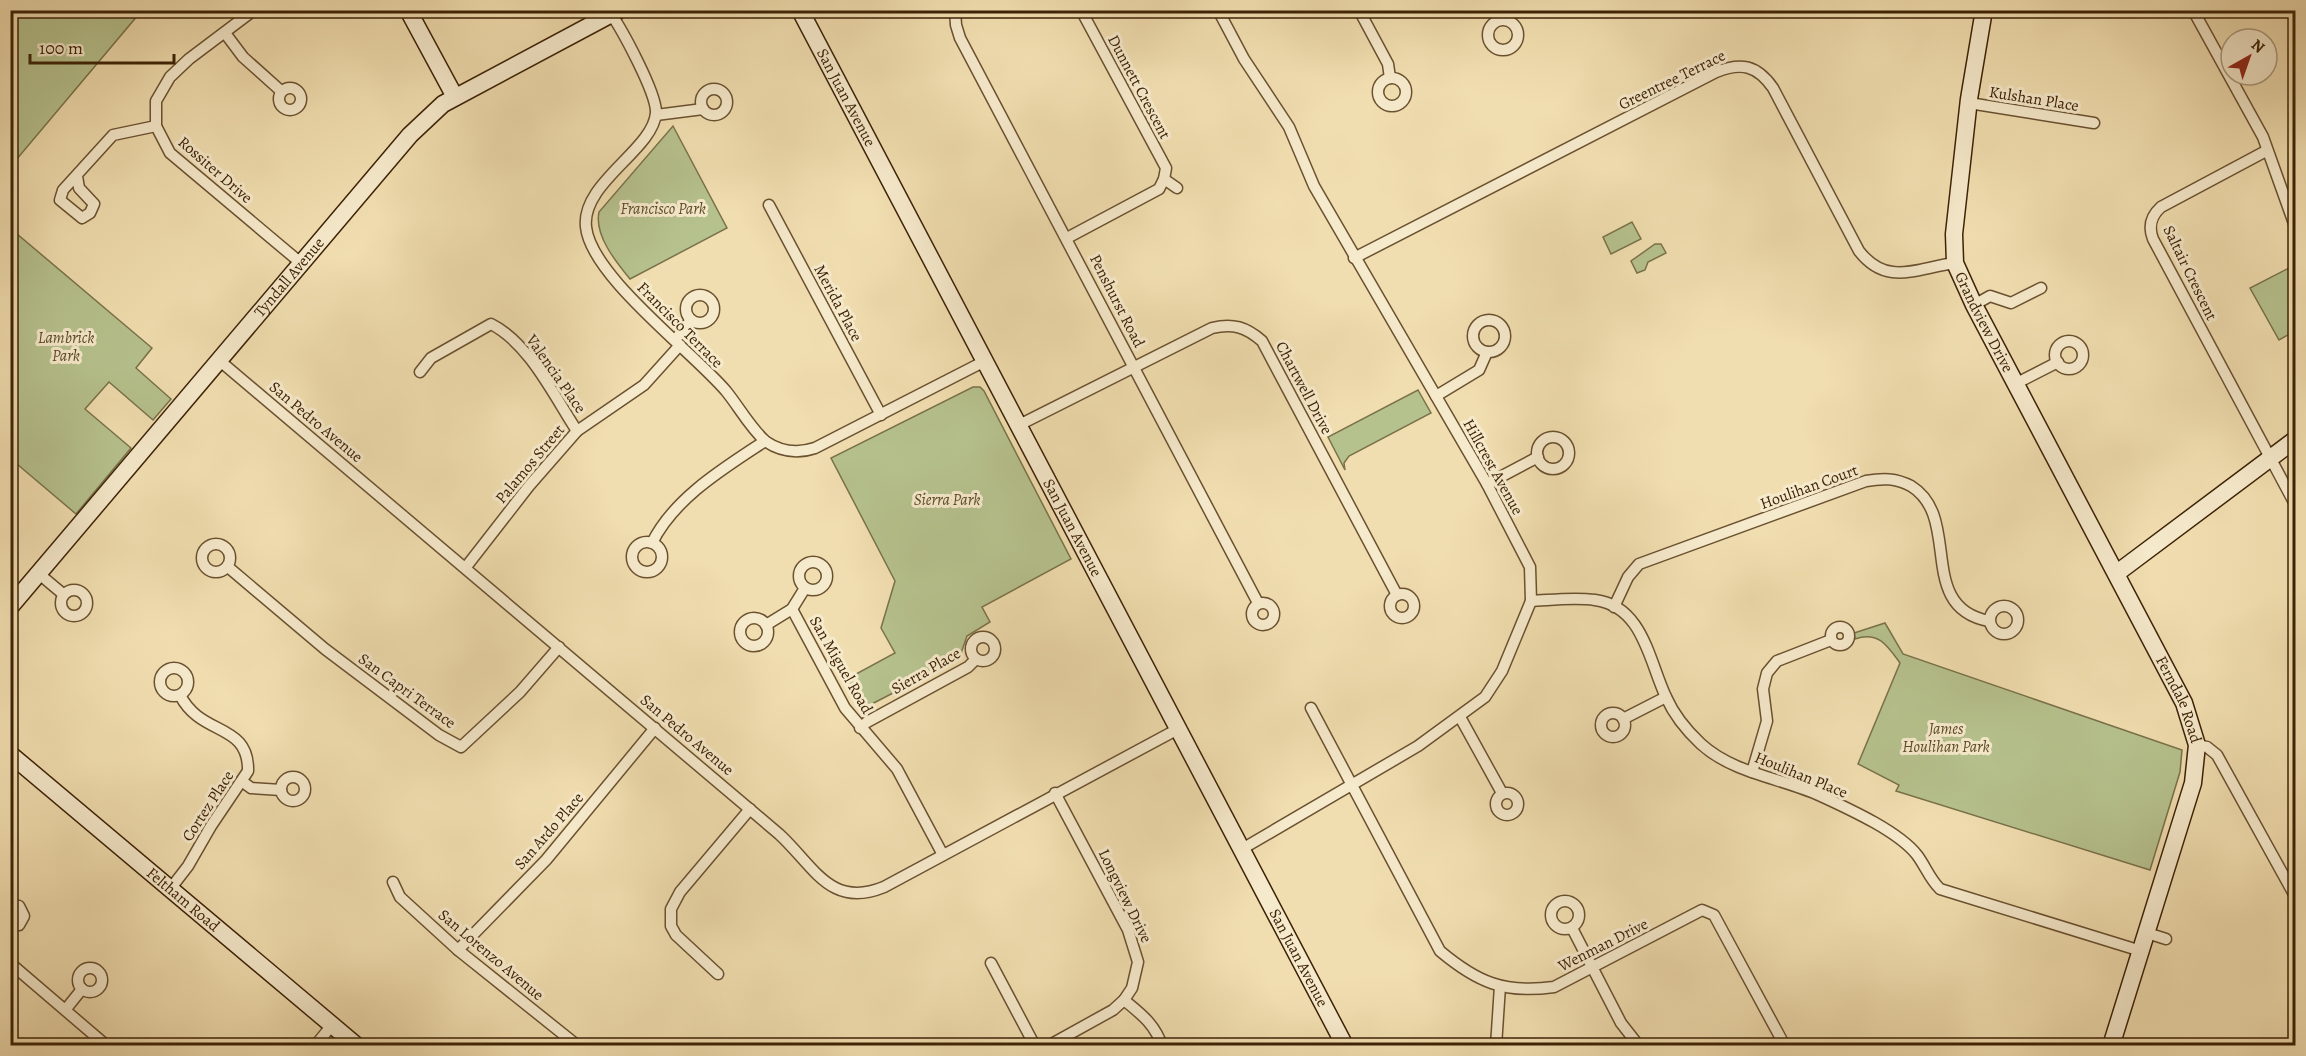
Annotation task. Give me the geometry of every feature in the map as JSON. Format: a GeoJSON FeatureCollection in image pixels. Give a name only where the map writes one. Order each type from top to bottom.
{"type":"FeatureCollection","features":[{"type":"Feature","properties":{"kind":"street"},"geometry":{"type":"LineString","coordinates":[[77,176],[113,135],[156,126],[156,101],[165,84],[189,59],[254,10]]}},
{"type":"Feature","properties":{"kind":"street"},"geometry":{"type":"LineString","coordinates":[[408,10],[454,97]]}},
{"type":"Feature","properties":{"kind":"street","name":"San Juan Avenue"},"geometry":{"type":"LineString","coordinates":[[800,10],[983,362],[1345,1046]]}},
{"type":"Feature","properties":{"kind":"street","name":"Penshurst Road"},"geometry":{"type":"LineString","coordinates":[[955,10],[960,38],[1258,603]]}},
{"type":"Feature","properties":{"kind":"street","name":"Dunnett Crescent"},"geometry":{"type":"LineString","coordinates":[[1081,10],[1166,168],[1164,179]]}},
{"type":"Feature","properties":{"kind":"street","name":"Hillcrest Avenue"},"geometry":{"type":"LineString","coordinates":[[1218,10],[1244,59],[1289,127],[1306,170],[1354,258],[1486,483],[1530,567],[1531,601],[1502,671],[1485,697],[1418,746],[1352,787],[1242,849]]}},
{"type":"Feature","properties":{"kind":"street"},"geometry":{"type":"LineString","coordinates":[[1359,10],[1388,64],[1390,78]]}},
{"type":"Feature","properties":{"kind":"street"},"geometry":{"type":"LineString","coordinates":[[1490,10],[1496,22]]}},
{"type":"Feature","properties":{"kind":"street","name":"Grandview Drive"},"geometry":{"type":"LineString","coordinates":[[1984,10],[1969,103],[1954,234],[1955,263],[2015,384],[2117,573]]}},
{"type":"Feature","properties":{"kind":"street"},"geometry":{"type":"LineString","coordinates":[[2193,10],[2263,137],[2295,229]]}},
{"type":"Feature","properties":{"kind":"street"},"geometry":{"type":"LineString","coordinates":[[613,12],[654,96],[656,115],[703,109]]}},
{"type":"Feature","properties":{"kind":"street","name":"Tyndall Avenue"},"geometry":{"type":"LineString","coordinates":[[10,607],[410,135],[432,113],[454,97],[613,12]]}},
{"type":"Feature","properties":{"kind":"street"},"geometry":{"type":"LineString","coordinates":[[225,33],[243,57],[281,91]]}},
{"type":"Feature","properties":{"kind":"street","name":"Greentree Terrace"},"geometry":{"type":"LineString","coordinates":[[1354,258],[1716,72],[1736,65],[1758,72],[1767,80],[1859,250],[1871,265],[1889,272],[1955,263]]}},
{"type":"Feature","properties":{"kind":"street","name":"Kulshan Place"},"geometry":{"type":"LineString","coordinates":[[1969,103],[2094,123]]}},
{"type":"Feature","properties":{"kind":"street","name":"Francisco Terrace"},"geometry":{"type":"LineString","coordinates":[[656,115],[649,132],[588,206],[586,227],[592,245],[616,283],[725,390],[765,441]]}},
{"type":"Feature","properties":{"kind":"street","name":"Rossiter Drive"},"geometry":{"type":"LineString","coordinates":[[156,126],[170,153],[302,264]]}},
{"type":"Feature","properties":{"kind":"street","name":"Saltair Crescent"},"geometry":{"type":"LineString","coordinates":[[2266,151],[2161,207],[2152,218],[2151,228],[2153,239],[2270,459]]}},
{"type":"Feature","properties":{"kind":"street"},"geometry":{"type":"LineString","coordinates":[[1067,238],[1159,189],[1164,179],[1178,188]]}},
{"type":"Feature","properties":{"kind":"street","name":"Merida Place"},"geometry":{"type":"LineString","coordinates":[[770,205],[880,415]]}},
{"type":"Feature","properties":{"kind":"street"},"geometry":{"type":"LineString","coordinates":[[1974,305],[1990,296],[2011,303],[2041,288]]}},
{"type":"Feature","properties":{"kind":"street","name":"Palamos Street"},"geometry":{"type":"LineString","coordinates":[[466,567],[577,431],[644,385],[678,342],[691,320]]}},
{"type":"Feature","properties":{"kind":"street","name":"Valencia Place"},"geometry":{"type":"LineString","coordinates":[[420,372],[431,358],[491,324],[505,331],[520,344],[577,431]]}},
{"type":"Feature","properties":{"kind":"street","name":"Chartwell Drive"},"geometry":{"type":"LineString","coordinates":[[1017,426],[1212,328],[1226,325],[1250,330],[1262,341],[1396,595]]}},
{"type":"Feature","properties":{"kind":"street"},"geometry":{"type":"LineString","coordinates":[[1436,396],[1479,370],[1487,352]]}},
{"type":"Feature","properties":{"kind":"street","name":"San Pedro Avenue"},"geometry":{"type":"LineString","coordinates":[[220,361],[750,809],[796,850],[823,880],[834,889],[846,894],[873,892],[1178,729]]}},
{"type":"Feature","properties":{"kind":"street"},"geometry":{"type":"LineString","coordinates":[[652,543],[672,514],[696,490],[765,441],[782,450],[805,451],[983,362]]}},
{"type":"Feature","properties":{"kind":"street"},"geometry":{"type":"LineString","coordinates":[[2015,384],[2058,362]]}},
{"type":"Feature","properties":{"kind":"street"},"geometry":{"type":"LineString","coordinates":[[2117,573],[2295,439]]}},
{"type":"Feature","properties":{"kind":"street"},"geometry":{"type":"LineString","coordinates":[[1486,483],[1538,457]]}},
{"type":"Feature","properties":{"kind":"street"},"geometry":{"type":"LineString","coordinates":[[2270,459],[2295,506]]}},
{"type":"Feature","properties":{"kind":"street","name":"Houlihan Court"},"geometry":{"type":"LineString","coordinates":[[1614,607],[1628,577],[1639,564],[1866,481],[1892,479],[1905,483],[1926,499],[1934,510],[1938,524],[1941,565],[1950,593],[1965,612],[1989,621]]}},
{"type":"Feature","properties":{"kind":"street","name":"San Capri Terrace"},"geometry":{"type":"LineString","coordinates":[[228,567],[325,650],[439,735],[461,747],[520,692],[559,647]]}},
{"type":"Feature","properties":{"kind":"street"},"geometry":{"type":"LineString","coordinates":[[38,573],[63,594]]}},
{"type":"Feature","properties":{"kind":"street","name":"Ferndale Road"},"geometry":{"type":"LineString","coordinates":[[2111,1046],[2193,783],[2197,745],[2184,703],[2117,573]]}},
{"type":"Feature","properties":{"kind":"street"},"geometry":{"type":"LineString","coordinates":[[766,625],[792,609],[805,588]]}},
{"type":"Feature","properties":{"kind":"street","name":"Houlihan Place"},"geometry":{"type":"LineString","coordinates":[[1531,601],[1597,600],[1614,607],[1632,620],[1645,640],[1665,697],[1680,723],[1702,745],[1725,761],[1820,795],[1886,830],[1917,855],[1929,878],[1940,889],[2141,951]]}},
{"type":"Feature","properties":{"kind":"street","name":"San Miguel Road"},"geometry":{"type":"LineString","coordinates":[[792,609],[845,708],[897,769],[943,855]]}},
{"type":"Feature","properties":{"kind":"street"},"geometry":{"type":"LineString","coordinates":[[1752,772],[1767,721],[1763,689],[1767,673],[1778,661],[1831,640]]}},
{"type":"Feature","properties":{"kind":"street","name":"Sierra Place"},"geometry":{"type":"LineString","coordinates":[[860,728],[968,667],[976,659]]}},
{"type":"Feature","properties":{"kind":"street","name":"Cortez Place"},"geometry":{"type":"LineString","coordinates":[[171,888],[243,782],[248,771],[249,760],[240,741],[191,713],[180,695]]}},
{"type":"Feature","properties":{"kind":"street"},"geometry":{"type":"LineString","coordinates":[[1623,719],[1665,697]]}},
{"type":"Feature","properties":{"kind":"street","name":"Wenman Drive"},"geometry":{"type":"LineString","coordinates":[[1311,708],[1440,951],[1481,981],[1528,989],[1554,987],[1702,910],[1714,915],[1785,1046]]}},
{"type":"Feature","properties":{"kind":"street"},"geometry":{"type":"LineString","coordinates":[[1460,717],[1502,793]]}},
{"type":"Feature","properties":{"kind":"street","name":"San Ardo Place"},"geometry":{"type":"LineString","coordinates":[[458,950],[546,860],[655,728]]}},
{"type":"Feature","properties":{"kind":"street"},"geometry":{"type":"LineString","coordinates":[[2197,745],[2207,747],[2217,755],[2295,896]]}},
{"type":"Feature","properties":{"kind":"street","name":"Feltham Road"},"geometry":{"type":"LineString","coordinates":[[10,754],[357,1046]]}},
{"type":"Feature","properties":{"kind":"street"},"geometry":{"type":"LineString","coordinates":[[243,782],[251,788],[281,790]]}},
{"type":"Feature","properties":{"kind":"street","name":"Longview Drive"},"geometry":{"type":"LineString","coordinates":[[1048,1046],[1113,1010],[1124,1000],[1137,974],[1136,948],[1055,793]]}},
{"type":"Feature","properties":{"kind":"street"},"geometry":{"type":"LineString","coordinates":[[718,974],[676,936],[671,926],[671,909],[680,892],[750,809]]}},
{"type":"Feature","properties":{"kind":"street","name":"San Lorenzo Avenue"},"geometry":{"type":"LineString","coordinates":[[393,882],[400,897],[458,950],[578,1046]]}},
{"type":"Feature","properties":{"kind":"street"},"geometry":{"type":"LineString","coordinates":[[10,904],[19,906],[24,916],[19,925],[10,926]]}},
{"type":"Feature","properties":{"kind":"street"},"geometry":{"type":"LineString","coordinates":[[1572,928],[1621,1023],[1640,1046]]}},
{"type":"Feature","properties":{"kind":"street"},"geometry":{"type":"LineString","coordinates":[[2147,933],[2166,939]]}},
{"type":"Feature","properties":{"kind":"street"},"geometry":{"type":"LineString","coordinates":[[10,963],[107,1046]]}},
{"type":"Feature","properties":{"kind":"street"},"geometry":{"type":"LineString","coordinates":[[991,963],[1035,1046]]}},
{"type":"Feature","properties":{"kind":"street"},"geometry":{"type":"LineString","coordinates":[[1496,1046],[1500,986]]}},
{"type":"Feature","properties":{"kind":"street"},"geometry":{"type":"LineString","coordinates":[[66,1009],[82,989]]}},
{"type":"Feature","properties":{"kind":"street"},"geometry":{"type":"LineString","coordinates":[[1124,1000],[1147,1019],[1156,1030],[1162,1046]]}},
{"type":"Feature","properties":{"kind":"street"},"geometry":{"type":"LineString","coordinates":[[315,1046],[333,1025]]}},
{"type":"Feature","properties":{"kind":"green space"},"geometry":{"type":"Polygon","coordinates":[[[11,10],[136,10],[138,15],[11,166],[11,10]]]}},
{"type":"Feature","properties":{"kind":"green space","name":"Francisco Park"},"geometry":{"type":"Polygon","coordinates":[[[673,126],[727,228],[630,279],[607,248],[598,221],[599,212],[673,126]]]}},
{"type":"Feature","properties":{"kind":"green space"},"geometry":{"type":"Polygon","coordinates":[[[1632,222],[1641,239],[1611,254],[1603,237],[1632,222]]]}},
{"type":"Feature","properties":{"kind":"green space","name":"Lambrick Park"},"geometry":{"type":"Polygon","coordinates":[[[10,228],[152,348],[136,368],[171,399],[153,420],[109,382],[85,409],[131,448],[76,514],[11,459],[10,228]]]}},
{"type":"Feature","properties":{"kind":"green space"},"geometry":{"type":"Polygon","coordinates":[[[1655,244],[1661,244],[1666,253],[1648,262],[1645,270],[1637,273],[1631,261],[1655,244]]]}},
{"type":"Feature","properties":{"kind":"green space"},"geometry":{"type":"Polygon","coordinates":[[[2295,251],[2292,272],[2295,279],[2295,331],[2279,340],[2250,288],[2289,268],[2295,251]]]}},
{"type":"Feature","properties":{"kind":"green space","name":"Sierra Park"},"geometry":{"type":"Polygon","coordinates":[[[973,387],[980,387],[984,391],[1071,559],[982,607],[990,622],[967,636],[959,659],[864,708],[858,703],[845,680],[895,653],[881,628],[895,581],[831,458],[973,387]]]}},
{"type":"Feature","properties":{"kind":"green space"},"geometry":{"type":"Polygon","coordinates":[[[1418,390],[1431,413],[1349,456],[1344,463],[1345,470],[1328,437],[1418,390]]]}},
{"type":"Feature","properties":{"kind":"green space","name":"James Houlihan Park"},"geometry":{"type":"Polygon","coordinates":[[[1885,623],[1903,654],[2182,750],[2180,772],[2150,870],[1896,791],[1899,785],[1858,764],[1900,663],[1881,641],[1870,637],[1855,639],[1854,633],[1885,623]]]}}]}
